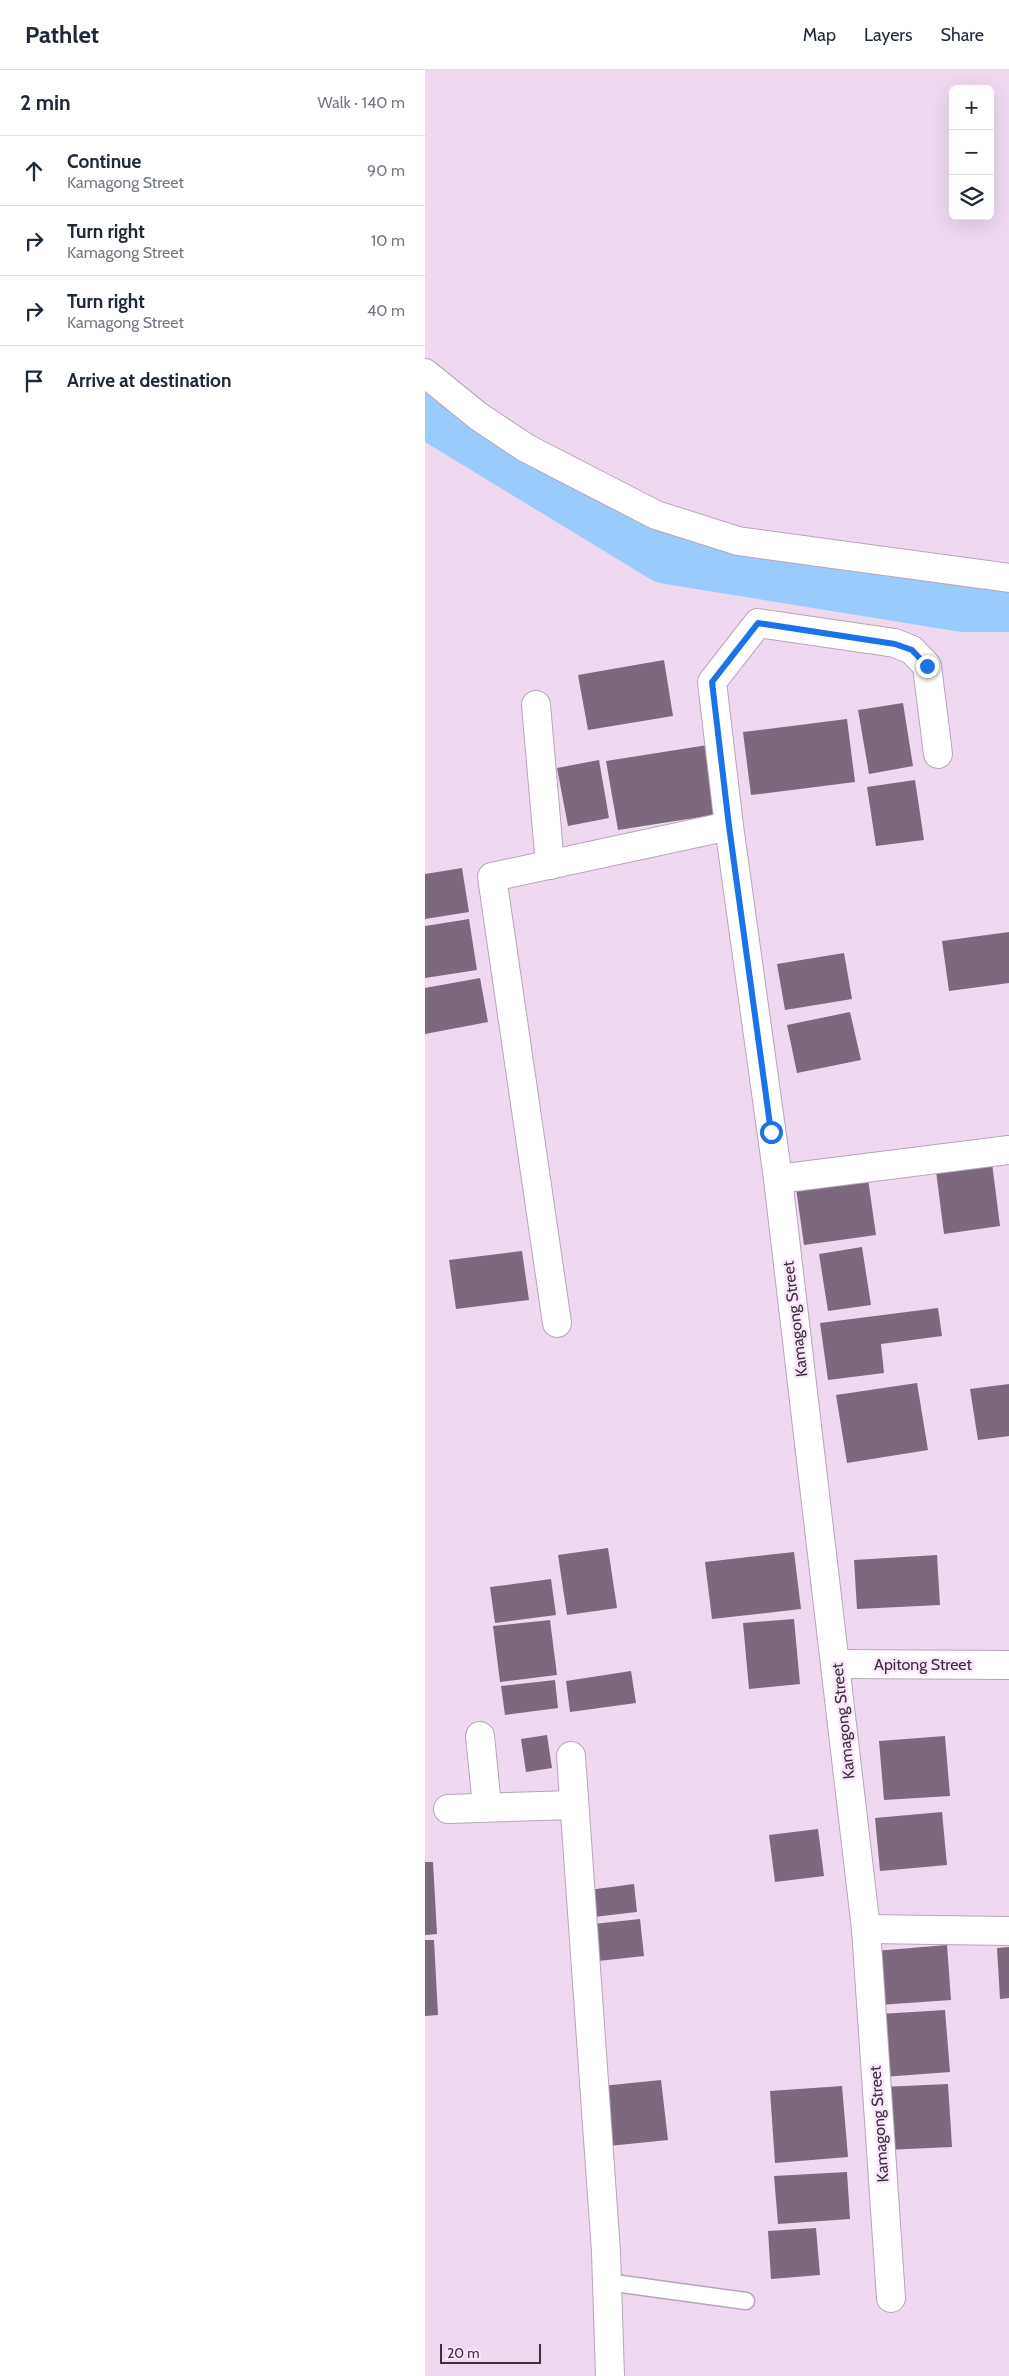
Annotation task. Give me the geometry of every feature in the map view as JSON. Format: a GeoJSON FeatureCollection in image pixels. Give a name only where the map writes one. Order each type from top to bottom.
{"type":"FeatureCollection","features":[{"type":"Feature","properties":{"kind":"street"},"geometry":{"type":"LineString","coordinates":[[425,373],[478,416],[526,448],[656,515],[738,541],[1009,578]]}},
{"type":"Feature","properties":{"kind":"street","name":"Kamagong Street"},"geometry":{"type":"LineString","coordinates":[[891,2298],[866,1929],[837,1664],[778,1179],[729,826],[712,682],[758,623],[895,644],[912,650],[927,666],[938,754]]}},
{"type":"Feature","properties":{"kind":"street"},"geometry":{"type":"LineString","coordinates":[[536,705],[550,865]]}},
{"type":"Feature","properties":{"kind":"street"},"geometry":{"type":"LineString","coordinates":[[557,1323],[492,878],[729,826]]}},
{"type":"Feature","properties":{"kind":"street"},"geometry":{"type":"LineString","coordinates":[[778,1179],[1009,1150]]}},
{"type":"Feature","properties":{"kind":"street","name":"Apitong Street"},"geometry":{"type":"LineString","coordinates":[[837,1664],[1009,1664]]}},
{"type":"Feature","properties":{"kind":"street"},"geometry":{"type":"LineString","coordinates":[[480,1736],[487,1806]]}},
{"type":"Feature","properties":{"kind":"street"},"geometry":{"type":"LineString","coordinates":[[571,1756],[607,2282],[611,2376]]}},
{"type":"Feature","properties":{"kind":"street"},"geometry":{"type":"LineString","coordinates":[[448,1809],[487,1806],[573,1805]]}},
{"type":"Feature","properties":{"kind":"street"},"geometry":{"type":"LineString","coordinates":[[866,1929],[1009,1931]]}},
{"type":"Feature","properties":{"kind":"lane"},"geometry":{"type":"LineString","coordinates":[[607,2282],[746,2300]]}},
{"type":"Feature","properties":{"kind":"building"},"geometry":{"type":"Polygon","coordinates":[[[664,660],[673,716],[588,730],[578,675],[664,660]]]}},
{"type":"Feature","properties":{"kind":"building"},"geometry":{"type":"Polygon","coordinates":[[[903,703],[913,766],[869,774],[858,710],[903,703]]]}},
{"type":"Feature","properties":{"kind":"building"},"geometry":{"type":"Polygon","coordinates":[[[847,719],[855,782],[751,795],[743,732],[847,719]]]}},
{"type":"Feature","properties":{"kind":"building"},"geometry":{"type":"Polygon","coordinates":[[[714,744],[726,813],[618,830],[606,761],[714,744]]]}},
{"type":"Feature","properties":{"kind":"building"},"geometry":{"type":"Polygon","coordinates":[[[599,760],[609,818],[568,826],[557,768],[599,760]]]}},
{"type":"Feature","properties":{"kind":"building"},"geometry":{"type":"Polygon","coordinates":[[[915,780],[924,840],[876,846],[867,787],[915,780]]]}},
{"type":"Feature","properties":{"kind":"building"},"geometry":{"type":"Polygon","coordinates":[[[462,868],[469,912],[425,919],[425,874],[462,868]]]}},
{"type":"Feature","properties":{"kind":"building"},"geometry":{"type":"Polygon","coordinates":[[[469,919],[477,970],[425,978],[425,926],[469,919]]]}},
{"type":"Feature","properties":{"kind":"building"},"geometry":{"type":"Polygon","coordinates":[[[1009,932],[1009,983],[949,991],[942,941],[1009,932]]]}},
{"type":"Feature","properties":{"kind":"building"},"geometry":{"type":"Polygon","coordinates":[[[844,953],[852,999],[785,1010],[777,964],[844,953]]]}},
{"type":"Feature","properties":{"kind":"building"},"geometry":{"type":"Polygon","coordinates":[[[480,978],[488,1022],[425,1034],[425,988],[480,978]]]}},
{"type":"Feature","properties":{"kind":"building"},"geometry":{"type":"Polygon","coordinates":[[[850,1012],[861,1060],[797,1073],[787,1025],[850,1012]]]}},
{"type":"Feature","properties":{"kind":"building"},"geometry":{"type":"Polygon","coordinates":[[[992,1163],[1000,1226],[944,1234],[936,1171],[992,1163]]]}},
{"type":"Feature","properties":{"kind":"building"},"geometry":{"type":"Polygon","coordinates":[[[868,1179],[876,1235],[804,1245],[796,1188],[868,1179]]]}},
{"type":"Feature","properties":{"kind":"building"},"geometry":{"type":"Polygon","coordinates":[[[862,1247],[871,1305],[828,1311],[819,1254],[862,1247]]]}},
{"type":"Feature","properties":{"kind":"building"},"geometry":{"type":"Polygon","coordinates":[[[522,1251],[529,1300],[456,1309],[449,1260],[522,1251]]]}},
{"type":"Feature","properties":{"kind":"building"},"geometry":{"type":"Polygon","coordinates":[[[938,1308],[942,1336],[881,1344],[884,1373],[828,1380],[820,1323],[938,1308]]]}},
{"type":"Feature","properties":{"kind":"building"},"geometry":{"type":"Polygon","coordinates":[[[917,1383],[928,1450],[847,1463],[836,1395],[917,1383]]]}},
{"type":"Feature","properties":{"kind":"building"},"geometry":{"type":"Polygon","coordinates":[[[1009,1384],[1009,1436],[978,1440],[970,1389],[1009,1384]]]}},
{"type":"Feature","properties":{"kind":"building"},"geometry":{"type":"Polygon","coordinates":[[[608,1548],[617,1608],[567,1615],[558,1555],[608,1548]]]}},
{"type":"Feature","properties":{"kind":"building"},"geometry":{"type":"Polygon","coordinates":[[[794,1552],[801,1609],[712,1619],[705,1562],[794,1552]]]}},
{"type":"Feature","properties":{"kind":"building"},"geometry":{"type":"Polygon","coordinates":[[[937,1555],[940,1605],[857,1609],[854,1560],[937,1555]]]}},
{"type":"Feature","properties":{"kind":"building"},"geometry":{"type":"Polygon","coordinates":[[[551,1579],[556,1615],[495,1623],[490,1587],[551,1579]]]}},
{"type":"Feature","properties":{"kind":"building"},"geometry":{"type":"Polygon","coordinates":[[[794,1619],[800,1684],[749,1689],[743,1623],[794,1619]]]}},
{"type":"Feature","properties":{"kind":"building"},"geometry":{"type":"Polygon","coordinates":[[[550,1620],[557,1675],[500,1682],[493,1626],[550,1620]]]}},
{"type":"Feature","properties":{"kind":"building"},"geometry":{"type":"Polygon","coordinates":[[[631,1671],[636,1703],[570,1712],[566,1681],[631,1671]]]}},
{"type":"Feature","properties":{"kind":"building"},"geometry":{"type":"Polygon","coordinates":[[[555,1680],[558,1708],[505,1715],[501,1686],[555,1680]]]}},
{"type":"Feature","properties":{"kind":"building"},"geometry":{"type":"Polygon","coordinates":[[[547,1735],[552,1768],[526,1772],[521,1739],[547,1735]]]}},
{"type":"Feature","properties":{"kind":"building"},"geometry":{"type":"Polygon","coordinates":[[[945,1736],[950,1796],[884,1800],[879,1741],[945,1736]]]}},
{"type":"Feature","properties":{"kind":"building"},"geometry":{"type":"Polygon","coordinates":[[[942,1812],[947,1865],[880,1871],[875,1818],[942,1812]]]}},
{"type":"Feature","properties":{"kind":"building"},"geometry":{"type":"Polygon","coordinates":[[[818,1829],[824,1876],[775,1882],[769,1835],[818,1829]]]}},
{"type":"Feature","properties":{"kind":"building"},"geometry":{"type":"Polygon","coordinates":[[[425,1862],[433,1862],[437,1934],[425,1935],[425,1862]]]}},
{"type":"Feature","properties":{"kind":"building"},"geometry":{"type":"Polygon","coordinates":[[[634,1884],[637,1912],[585,1918],[581,1891],[634,1884]]]}},
{"type":"Feature","properties":{"kind":"building"},"geometry":{"type":"Polygon","coordinates":[[[640,1919],[644,1956],[589,1962],[584,1925],[640,1919]]]}},
{"type":"Feature","properties":{"kind":"building"},"geometry":{"type":"Polygon","coordinates":[[[425,1940],[434,1940],[438,2015],[425,2016],[425,1940]]]}},
{"type":"Feature","properties":{"kind":"building"},"geometry":{"type":"Polygon","coordinates":[[[947,1945],[951,2000],[879,2005],[875,1951],[947,1945]]]}},
{"type":"Feature","properties":{"kind":"building"},"geometry":{"type":"Polygon","coordinates":[[[1009,1947],[1009,1998],[1000,1999],[997,1948],[1009,1947]]]}},
{"type":"Feature","properties":{"kind":"building"},"geometry":{"type":"Polygon","coordinates":[[[945,2010],[950,2072],[883,2077],[880,2014],[945,2010]]]}},
{"type":"Feature","properties":{"kind":"building"},"geometry":{"type":"Polygon","coordinates":[[[661,2080],[668,2140],[609,2146],[602,2086],[661,2080]]]}},
{"type":"Feature","properties":{"kind":"building"},"geometry":{"type":"Polygon","coordinates":[[[948,2084],[952,2147],[885,2150],[882,2087],[948,2084]]]}},
{"type":"Feature","properties":{"kind":"building"},"geometry":{"type":"Polygon","coordinates":[[[842,2086],[848,2157],[775,2163],[770,2091],[842,2086]]]}},
{"type":"Feature","properties":{"kind":"building"},"geometry":{"type":"Polygon","coordinates":[[[847,2172],[850,2219],[778,2224],[774,2176],[847,2172]]]}},
{"type":"Feature","properties":{"kind":"building"},"geometry":{"type":"Polygon","coordinates":[[[816,2228],[820,2275],[771,2279],[768,2231],[816,2228]]]}},
{"type":"Feature","properties":{"kind":"waterway"},"geometry":{"type":"LineString","coordinates":[[425,407],[667,554],[963,602],[1009,602]]}},
{"type":"Feature","properties":{"kind":"route"},"geometry":{"type":"LineString","coordinates":[[771,1132],[729,826],[712,682],[758,623],[895,644],[912,650],[927,666]]}}]}
